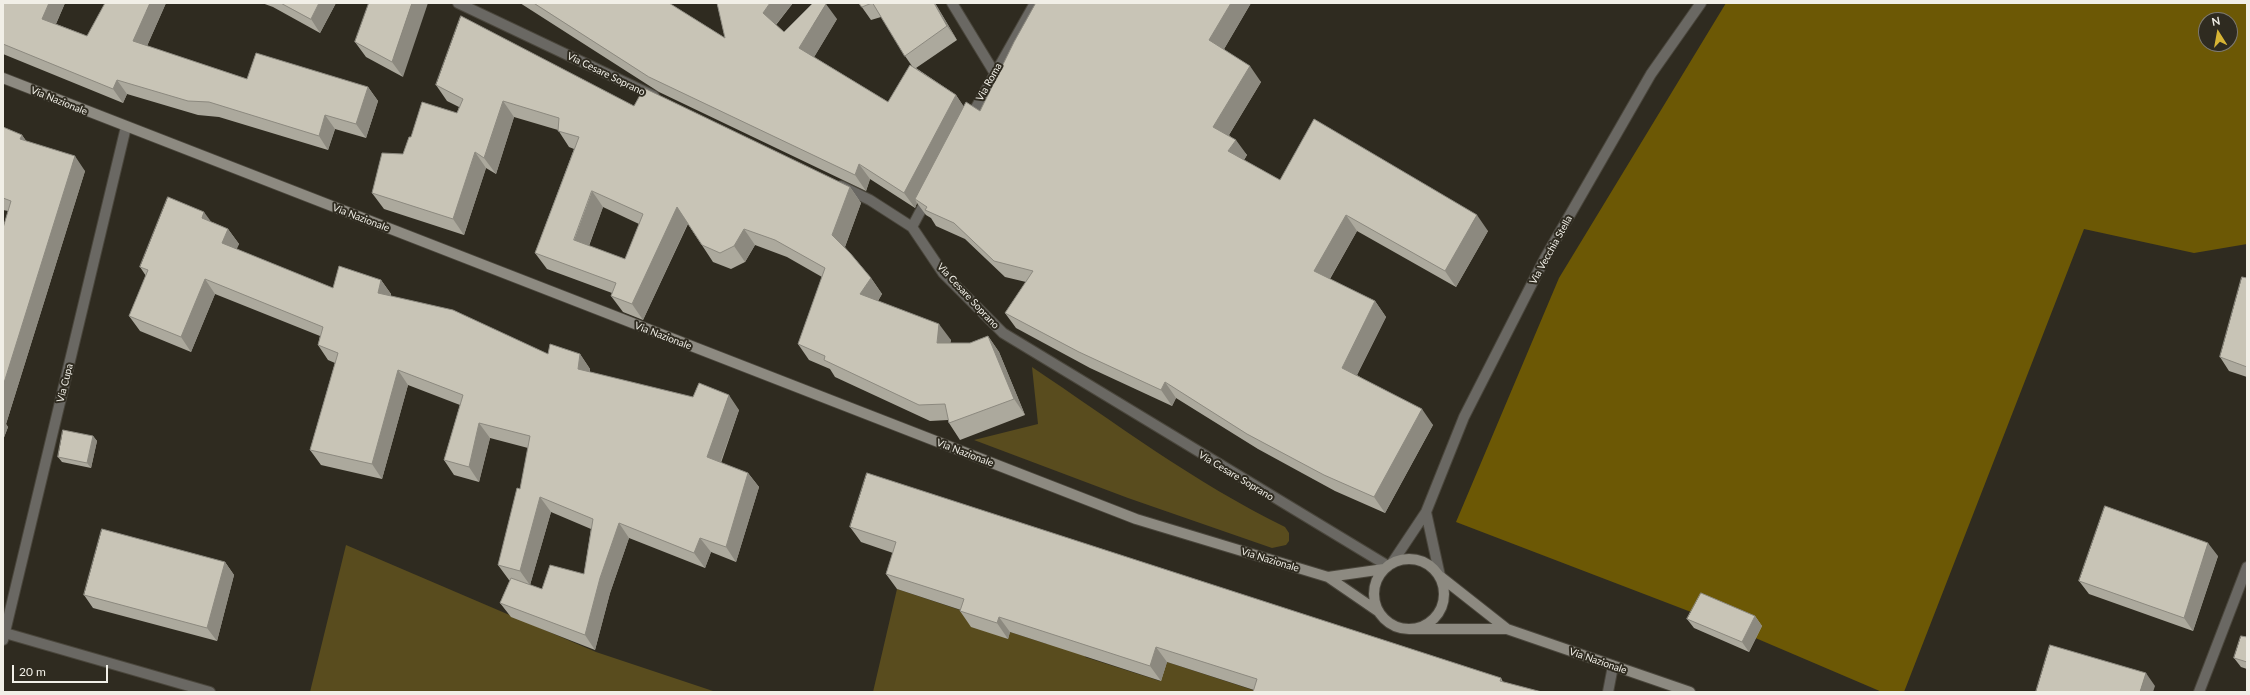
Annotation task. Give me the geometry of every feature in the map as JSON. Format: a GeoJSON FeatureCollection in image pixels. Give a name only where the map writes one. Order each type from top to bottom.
{"type":"FeatureCollection","features":[{"type":"Feature","properties":{"kind":"main road","name":"Via Nazionale"},"geometry":{"type":"LineString","coordinates":[[3,78],[1136,520],[1328,577],[1379,612],[1387,621],[1398,627],[1410,629],[1507,629]]}},
{"type":"Feature","properties":{"kind":"main road","name":"Via Nazionale"},"geometry":{"type":"LineString","coordinates":[[1328,577],[1388,566],[1402,559],[1418,560],[1433,568],[1440,576],[1507,629],[1690,692]]}},
{"type":"Feature","properties":{"kind":"main road"},"geometry":{"type":"LineString","coordinates":[[1379,612],[1375,601],[1374,590],[1377,579],[1388,566]]}},
{"type":"Feature","properties":{"kind":"main road"},"geometry":{"type":"LineString","coordinates":[[1410,629],[1422,626],[1433,620],[1440,611],[1444,599],[1444,587],[1440,576]]}},
{"type":"Feature","properties":{"kind":"street","name":"Via Cesare Soprano"},"geometry":{"type":"LineString","coordinates":[[458,3],[664,101]]}},
{"type":"Feature","properties":{"kind":"street"},"geometry":{"type":"LineString","coordinates":[[952,3],[994,72]]}},
{"type":"Feature","properties":{"kind":"street","name":"Via Roma"},"geometry":{"type":"LineString","coordinates":[[964,128],[994,72],[1035,3]]}},
{"type":"Feature","properties":{"kind":"street","name":"Via Vecchia Stella"},"geometry":{"type":"LineString","coordinates":[[1388,566],[1426,512],[1464,417],[1545,258],[1652,74],[1702,3]]}},
{"type":"Feature","properties":{"kind":"street","name":"Via Cupa"},"geometry":{"type":"LineString","coordinates":[[4,636],[126,127]]}},
{"type":"Feature","properties":{"kind":"street","name":"Via Cesare Soprano"},"geometry":{"type":"LineString","coordinates":[[834,183],[870,200],[912,227],[943,273],[1003,333],[1388,566]]}},
{"type":"Feature","properties":{"kind":"street"},"geometry":{"type":"LineString","coordinates":[[912,227],[934,185]]}},
{"type":"Feature","properties":{"kind":"street"},"geometry":{"type":"LineString","coordinates":[[1426,512],[1440,576]]}},
{"type":"Feature","properties":{"kind":"street"},"geometry":{"type":"LineString","coordinates":[[2199,692],[2247,566]]}},
{"type":"Feature","properties":{"kind":"street"},"geometry":{"type":"LineString","coordinates":[[4,636],[210,692]]}},
{"type":"Feature","properties":{"kind":"street"},"geometry":{"type":"LineString","coordinates":[[1608,692],[1613,666]]}},
{"type":"Feature","properties":{"kind":"shaded area"},"geometry":{"type":"Polygon","coordinates":[[[1726,3],[2247,3],[2247,244],[2194,253],[2084,229],[1904,692],[1882,692],[1725,625],[1456,522],[1559,278],[1726,3]]]}},
{"type":"Feature","properties":{"kind":"shaded area"},"geometry":{"type":"Polygon","coordinates":[[[1032,367],[1187,472],[1252,510],[1285,527],[1289,533],[1289,541],[1286,545],[1272,548],[1128,498],[974,440],[1038,424],[1032,367]]]}},
{"type":"Feature","properties":{"kind":"shaded area"},"geometry":{"type":"Polygon","coordinates":[[[346,545],[596,652],[716,692],[310,692],[346,545]]]}},
{"type":"Feature","properties":{"kind":"shaded area"},"geometry":{"type":"Polygon","coordinates":[[[897,589],[975,615],[1008,638],[1010,632],[1047,644],[1051,633],[1089,645],[1085,657],[1160,681],[1167,662],[1259,692],[873,692],[897,589]]]}},
{"type":"Feature","properties":{"kind":"building"},"geometry":{"type":"Polygon","coordinates":[[[3,3],[49,3],[42,19],[87,36],[105,3],[150,3],[133,41],[247,79],[256,53],[368,87],[356,124],[325,115],[319,136],[209,102],[188,101],[117,80],[113,89],[3,44],[3,3]]]}},
{"type":"Feature","properties":{"kind":"building"},"geometry":{"type":"Polygon","coordinates":[[[281,3],[319,3],[311,19],[281,3]]]}},
{"type":"Feature","properties":{"kind":"building"},"geometry":{"type":"Polygon","coordinates":[[[369,3],[412,3],[392,62],[355,42],[369,3]]]}},
{"type":"Feature","properties":{"kind":"building"},"geometry":{"type":"Polygon","coordinates":[[[534,3],[669,3],[725,38],[717,3],[770,3],[763,13],[784,32],[813,3],[825,3],[826,4],[799,48],[888,102],[910,65],[956,95],[904,193],[859,164],[855,175],[649,77],[534,3]]]}},
{"type":"Feature","properties":{"kind":"building"},"geometry":{"type":"Polygon","coordinates":[[[859,3],[872,3],[862,7],[859,3]]]}},
{"type":"Feature","properties":{"kind":"building"},"geometry":{"type":"Polygon","coordinates":[[[873,3],[934,3],[947,26],[905,56],[873,3]]]}},
{"type":"Feature","properties":{"kind":"building"},"geometry":{"type":"Polygon","coordinates":[[[1036,3],[1231,3],[1209,40],[1250,66],[1213,127],[1236,140],[1228,151],[1280,180],[1314,119],[1477,215],[1445,271],[1346,215],[1314,271],[1375,301],[1342,368],[1422,409],[1374,497],[1324,475],[1247,434],[1165,382],[1161,390],[1079,352],[1005,313],[1033,271],[994,261],[954,223],[925,210],[927,207],[915,199],[966,102],[980,111],[1014,42],[1036,3]]]}},
{"type":"Feature","properties":{"kind":"building"},"geometry":{"type":"Polygon","coordinates":[[[461,16],[634,106],[644,88],[850,187],[832,235],[850,253],[871,278],[860,294],[939,324],[937,343],[970,343],[988,336],[1014,399],[949,423],[945,404],[919,405],[824,360],[825,356],[798,344],[825,268],[775,240],[744,229],[734,246],[720,253],[702,245],[677,207],[632,304],[611,296],[616,283],[535,253],[579,137],[558,131],[559,118],[503,101],[484,158],[475,152],[453,219],[372,193],[382,153],[403,154],[409,137],[411,137],[422,102],[457,113],[463,99],[436,85],[461,16]],[[592,191],[574,240],[625,259],[643,214],[592,191]]]}},
{"type":"Feature","properties":{"kind":"building"},"geometry":{"type":"Polygon","coordinates":[[[3,127],[22,135],[20,139],[75,156],[3,386],[3,228],[11,201],[3,198],[3,127]]]}},
{"type":"Feature","properties":{"kind":"building"},"geometry":{"type":"Polygon","coordinates":[[[168,197],[204,212],[202,218],[228,229],[222,243],[333,288],[339,266],[381,280],[378,293],[453,310],[548,354],[550,344],[580,354],[578,369],[693,397],[699,383],[729,395],[707,457],[748,473],[726,547],[700,538],[694,553],[619,523],[600,578],[585,635],[500,603],[511,578],[542,589],[550,565],[584,574],[593,519],[540,497],[520,571],[498,565],[517,488],[520,489],[530,436],[479,423],[469,467],[444,460],[463,395],[398,370],[372,464],[310,450],[338,353],[318,345],[323,327],[205,279],[181,337],[129,316],[148,270],[140,267],[168,197]]]}},
{"type":"Feature","properties":{"kind":"building"},"geometry":{"type":"Polygon","coordinates":[[[2242,277],[2247,278],[2247,367],[2220,357],[2242,277]]]}},
{"type":"Feature","properties":{"kind":"building"},"geometry":{"type":"Polygon","coordinates":[[[63,430],[93,436],[87,463],[58,457],[63,430]]]}},
{"type":"Feature","properties":{"kind":"building"},"geometry":{"type":"Polygon","coordinates":[[[867,473],[1501,678],[1500,681],[1542,692],[1253,692],[1257,679],[1156,647],[1150,666],[999,617],[997,623],[960,611],[964,599],[886,574],[896,542],[850,527],[867,473]]]}},
{"type":"Feature","properties":{"kind":"building"},"geometry":{"type":"Polygon","coordinates":[[[2105,506],[2208,543],[2184,618],[2079,581],[2105,506]]]}},
{"type":"Feature","properties":{"kind":"building"},"geometry":{"type":"Polygon","coordinates":[[[102,529],[225,562],[207,628],[84,595],[102,529]]]}},
{"type":"Feature","properties":{"kind":"building"},"geometry":{"type":"Polygon","coordinates":[[[1701,593],[1755,616],[1742,642],[1687,619],[1701,593]]]}},
{"type":"Feature","properties":{"kind":"building"},"geometry":{"type":"Polygon","coordinates":[[[2241,636],[2247,637],[2247,662],[2234,658],[2241,636]]]}},
{"type":"Feature","properties":{"kind":"building"},"geometry":{"type":"Polygon","coordinates":[[[2050,645],[2146,673],[2140,692],[2036,692],[2050,645]]]}}]}
